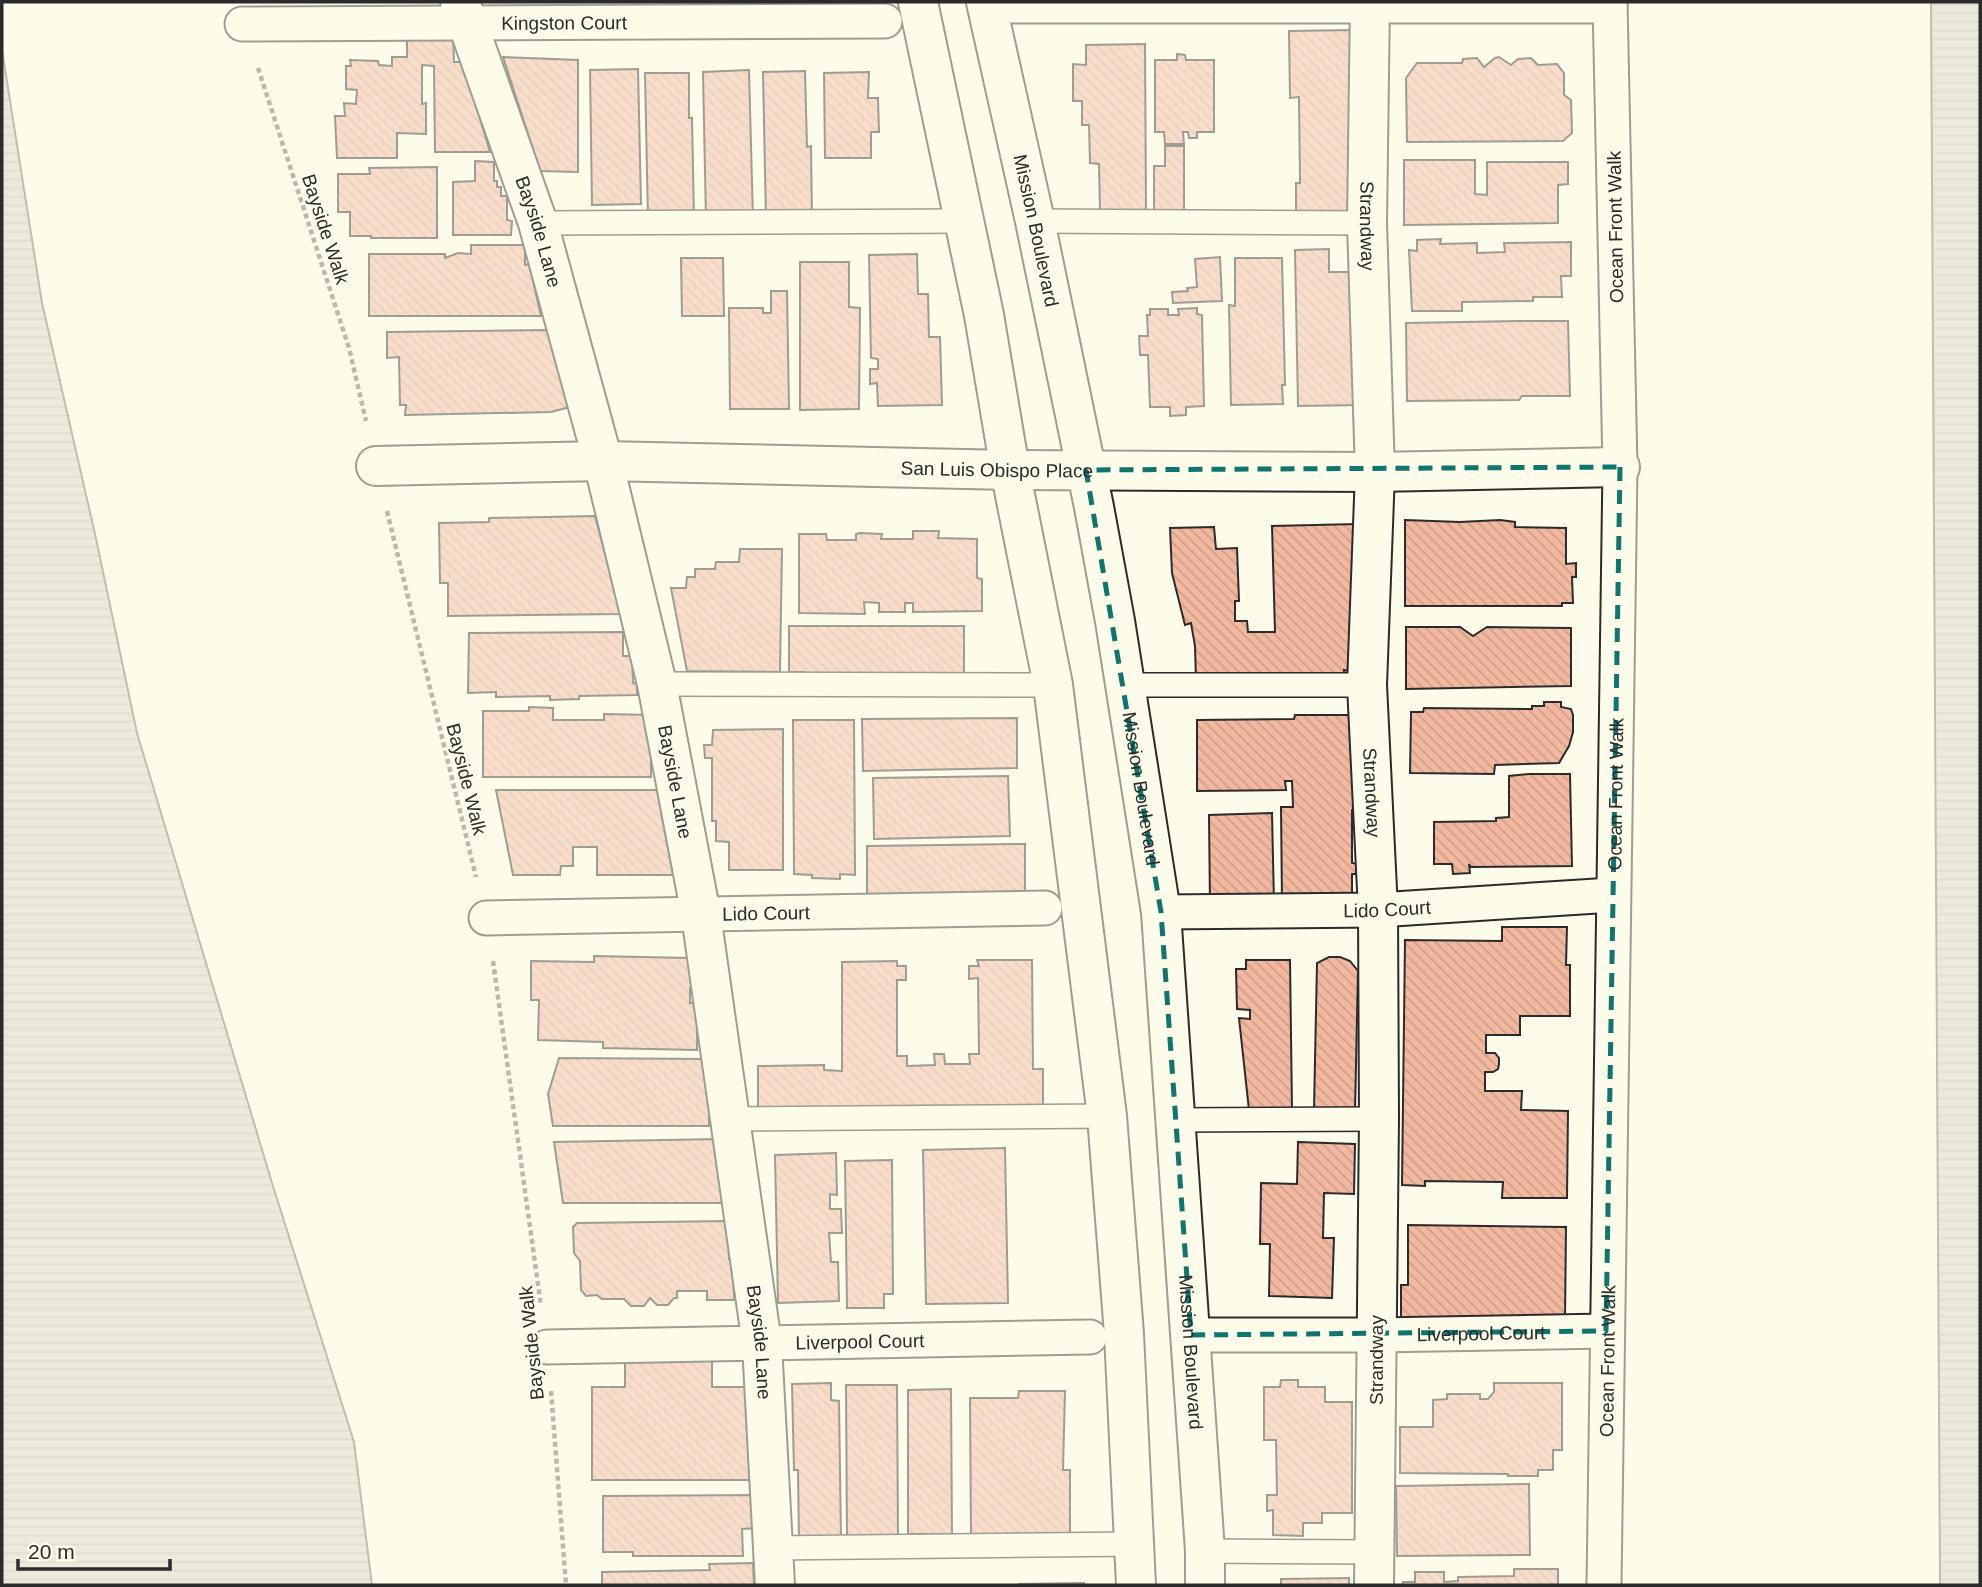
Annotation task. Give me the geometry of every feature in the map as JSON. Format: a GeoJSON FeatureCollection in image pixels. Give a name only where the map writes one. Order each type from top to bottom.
{"type":"FeatureCollection","features":[{"type":"Feature","properties":{"kind":"street"},"geometry":{"type":"LineString","coordinates":[[918,2],[984,315],[1010,470],[1053,685],[1107,1116],[1124,1334],[1136,1585]]}},
{"type":"Feature","properties":{"kind":"street"},"geometry":{"type":"LineString","coordinates":[[986,4],[1610,4]]}},
{"type":"Feature","properties":{"kind":"street","name":"Mission Boulevard"},"geometry":{"type":"LineString","coordinates":[[986,4],[1035,221],[1086,470],[1126,685],[1161,912],[1205,1568]]}},
{"type":"Feature","properties":{"kind":"street","name":"Ocean Front Walk"},"geometry":{"type":"LineString","coordinates":[[1604,1585],[1620,467],[1610,4]]}},
{"type":"Feature","properties":{"kind":"street","name":"Strandway"},"geometry":{"type":"LineString","coordinates":[[1370,5],[1367,223],[1375,472],[1367,685],[1378,910],[1379,1119],[1374,1569]]}},
{"type":"Feature","properties":{"kind":"street","name":"Kingston Court"},"geometry":{"type":"LineString","coordinates":[[242,23],[464,12],[885,21]]}},
{"type":"Feature","properties":{"kind":"street","name":"Bayside Lane"},"geometry":{"type":"LineString","coordinates":[[464,12],[538,223],[603,461],[657,684],[701,915],[762,1344],[774,1567]]}},
{"type":"Feature","properties":{"kind":"street","name":"San Luis Obispo Place"},"geometry":{"type":"LineString","coordinates":[[376,466],[603,461],[1010,470],[1375,472],[1620,467]]}},
{"type":"Feature","properties":{"kind":"street","name":"Lido Court"},"geometry":{"type":"LineString","coordinates":[[1161,912],[1378,910],[1612,895]]}},
{"type":"Feature","properties":{"kind":"street","name":"Lido Court"},"geometry":{"type":"LineString","coordinates":[[486,918],[1045,908]]}},
{"type":"Feature","properties":{"kind":"street","name":"Liverpool Court"},"geometry":{"type":"LineString","coordinates":[[1191,1335],[1606,1331]]}},
{"type":"Feature","properties":{"kind":"street","name":"Liverpool Court"},"geometry":{"type":"LineString","coordinates":[[547,1347],[1090,1337]]}},
{"type":"Feature","properties":{"kind":"lane"},"geometry":{"type":"LineString","coordinates":[[538,223],[965,221]]}},
{"type":"Feature","properties":{"kind":"lane"},"geometry":{"type":"LineString","coordinates":[[1035,221],[1367,223]]}},
{"type":"Feature","properties":{"kind":"lane"},"geometry":{"type":"LineString","coordinates":[[657,684],[1053,685]]}},
{"type":"Feature","properties":{"kind":"lane"},"geometry":{"type":"LineString","coordinates":[[1126,685],[1367,685]]}},
{"type":"Feature","properties":{"kind":"lane"},"geometry":{"type":"LineString","coordinates":[[730,1119],[1107,1116]]}},
{"type":"Feature","properties":{"kind":"lane"},"geometry":{"type":"LineString","coordinates":[[1174,1120],[1379,1119]]}},
{"type":"Feature","properties":{"kind":"lane"},"geometry":{"type":"LineString","coordinates":[[774,1567],[1134,1544]]}},
{"type":"Feature","properties":{"kind":"lane"},"geometry":{"type":"LineString","coordinates":[[1205,1568],[1374,1569]]}},
{"type":"Feature","properties":{"kind":"path","name":"Bayside Walk"},"geometry":{"type":"LineString","coordinates":[[242,23],[276,117],[349,348],[486,918],[547,1347],[566,1585]]}},
{"type":"Feature","properties":{"kind":"highlighted area"},"geometry":{"type":"Polygon","coordinates":[[[1620,467],[1606,1331],[1191,1335],[1161,912],[1086,470],[1620,467]]]}},
{"type":"Feature","properties":{"kind":"shaded area"},"geometry":{"type":"Polygon","coordinates":[[[1931,2],[1980,2],[1980,1585],[1940,1585],[1931,2]]]}},
{"type":"Feature","properties":{"kind":"shaded area"},"geometry":{"type":"Polygon","coordinates":[[[2,50],[42,303],[137,733],[272,1183],[354,1442],[372,1585],[2,1585],[2,50]]]}},
{"type":"Feature","properties":{"kind":"building"},"geometry":{"type":"Polygon","coordinates":[[[1353,30],[1360,212],[1296,213],[1296,183],[1300,183],[1299,97],[1290,98],[1289,31],[1353,30]]]}},
{"type":"Feature","properties":{"kind":"building"},"geometry":{"type":"Polygon","coordinates":[[[407,31],[453,31],[454,62],[463,62],[490,152],[435,152],[434,66],[422,65],[422,104],[426,103],[426,134],[397,133],[397,158],[337,158],[335,116],[345,116],[344,103],[356,104],[357,90],[346,89],[346,66],[351,66],[350,60],[378,61],[379,65],[392,66],[392,57],[407,57],[407,31]]]}},
{"type":"Feature","properties":{"kind":"building"},"geometry":{"type":"Polygon","coordinates":[[[1145,44],[1146,212],[1100,213],[1099,164],[1090,163],[1089,125],[1082,125],[1082,101],[1073,101],[1073,64],[1086,65],[1086,45],[1145,44]]]}},
{"type":"Feature","properties":{"kind":"building"},"geometry":{"type":"Polygon","coordinates":[[[1177,54],[1185,55],[1186,60],[1214,60],[1214,132],[1197,132],[1197,138],[1189,138],[1188,132],[1183,132],[1184,144],[1165,144],[1164,132],[1155,132],[1155,60],[1177,60],[1177,54]]]}},
{"type":"Feature","properties":{"kind":"building"},"geometry":{"type":"Polygon","coordinates":[[[503,57],[578,60],[578,172],[540,171],[503,57]]]}},
{"type":"Feature","properties":{"kind":"building"},"geometry":{"type":"Polygon","coordinates":[[[1499,57],[1511,65],[1518,59],[1531,58],[1538,65],[1557,64],[1564,73],[1564,95],[1571,100],[1572,133],[1563,141],[1407,142],[1406,78],[1417,63],[1462,63],[1463,59],[1477,58],[1484,67],[1499,57]]]}},
{"type":"Feature","properties":{"kind":"building"},"geometry":{"type":"Polygon","coordinates":[[[638,69],[641,204],[592,205],[590,70],[638,69]]]}},
{"type":"Feature","properties":{"kind":"building"},"geometry":{"type":"Polygon","coordinates":[[[749,70],[753,219],[706,220],[703,72],[749,70]]]}},
{"type":"Feature","properties":{"kind":"building"},"geometry":{"type":"Polygon","coordinates":[[[805,71],[807,147],[811,146],[812,219],[766,220],[763,72],[805,71]]]}},
{"type":"Feature","properties":{"kind":"building"},"geometry":{"type":"Polygon","coordinates":[[[869,72],[868,98],[878,98],[879,132],[871,132],[871,158],[825,158],[824,73],[869,72]]]}},
{"type":"Feature","properties":{"kind":"building"},"geometry":{"type":"Polygon","coordinates":[[[645,73],[689,73],[694,219],[648,220],[645,73]]]}},
{"type":"Feature","properties":{"kind":"building"},"geometry":{"type":"Polygon","coordinates":[[[1165,146],[1184,146],[1184,213],[1154,213],[1154,166],[1165,166],[1165,146]]]}},
{"type":"Feature","properties":{"kind":"building"},"geometry":{"type":"Polygon","coordinates":[[[1404,160],[1475,160],[1475,194],[1487,195],[1487,162],[1568,162],[1568,184],[1558,185],[1558,223],[1404,225],[1404,160]]]}},
{"type":"Feature","properties":{"kind":"building"},"geometry":{"type":"Polygon","coordinates":[[[475,161],[494,162],[494,181],[497,181],[497,187],[501,187],[501,196],[507,196],[507,220],[512,221],[511,235],[453,235],[453,182],[475,181],[475,161]]]}},
{"type":"Feature","properties":{"kind":"building"},"geometry":{"type":"Polygon","coordinates":[[[437,167],[437,238],[350,236],[350,212],[338,212],[338,174],[370,174],[369,168],[437,167]]]}},
{"type":"Feature","properties":{"kind":"building"},"geometry":{"type":"Polygon","coordinates":[[[1441,239],[1440,244],[1477,243],[1477,253],[1505,252],[1504,243],[1571,242],[1571,276],[1561,276],[1562,297],[1533,297],[1533,301],[1462,302],[1462,311],[1412,311],[1409,250],[1417,251],[1417,240],[1441,239]]]}},
{"type":"Feature","properties":{"kind":"building"},"geometry":{"type":"Polygon","coordinates":[[[471,245],[525,245],[525,265],[529,264],[541,316],[369,316],[369,254],[445,254],[445,258],[458,253],[471,254],[471,245]]]}},
{"type":"Feature","properties":{"kind":"building"},"geometry":{"type":"Polygon","coordinates":[[[1329,249],[1329,272],[1352,272],[1361,405],[1298,406],[1295,250],[1329,249]]]}},
{"type":"Feature","properties":{"kind":"building"},"geometry":{"type":"Polygon","coordinates":[[[917,254],[918,294],[928,294],[929,337],[940,337],[942,405],[878,406],[877,383],[870,384],[870,369],[878,369],[878,359],[871,358],[869,255],[917,254]]]}},
{"type":"Feature","properties":{"kind":"building"},"geometry":{"type":"Polygon","coordinates":[[[1220,257],[1222,301],[1173,303],[1172,292],[1188,291],[1187,288],[1197,287],[1195,259],[1220,257]]]}},
{"type":"Feature","properties":{"kind":"building"},"geometry":{"type":"Polygon","coordinates":[[[681,258],[723,258],[724,316],[682,316],[681,258]]]}},
{"type":"Feature","properties":{"kind":"building"},"geometry":{"type":"Polygon","coordinates":[[[1235,258],[1282,258],[1285,385],[1282,385],[1283,404],[1231,405],[1229,305],[1235,306],[1235,258]]]}},
{"type":"Feature","properties":{"kind":"building"},"geometry":{"type":"Polygon","coordinates":[[[800,262],[849,262],[849,307],[860,308],[859,409],[800,410],[800,262]]]}},
{"type":"Feature","properties":{"kind":"building"},"geometry":{"type":"Polygon","coordinates":[[[771,291],[787,291],[789,409],[730,409],[729,308],[763,308],[763,313],[771,313],[771,291]]]}},
{"type":"Feature","properties":{"kind":"building"},"geometry":{"type":"Polygon","coordinates":[[[1197,308],[1197,314],[1202,315],[1204,406],[1186,407],[1186,415],[1170,416],[1170,407],[1150,407],[1148,355],[1140,355],[1139,336],[1148,336],[1147,315],[1150,315],[1150,309],[1168,309],[1168,315],[1179,315],[1178,309],[1197,308]]]}},
{"type":"Feature","properties":{"kind":"building"},"geometry":{"type":"Polygon","coordinates":[[[1568,321],[1570,396],[1522,396],[1519,400],[1407,401],[1406,323],[1568,321]]]}},
{"type":"Feature","properties":{"kind":"building"},"geometry":{"type":"Polygon","coordinates":[[[548,330],[570,407],[551,412],[405,415],[406,405],[400,405],[399,357],[387,358],[387,332],[548,330]]]}},
{"type":"Feature","properties":{"kind":"building"},"geometry":{"type":"Polygon","coordinates":[[[595,516],[621,614],[448,616],[448,583],[440,583],[439,523],[489,522],[489,518],[595,516]]]}},
{"type":"Feature","properties":{"kind":"building"},"geometry":{"type":"Polygon","coordinates":[[[1405,520],[1500,520],[1515,522],[1515,527],[1566,528],[1566,564],[1576,563],[1576,577],[1572,577],[1573,603],[1562,603],[1562,606],[1405,606],[1405,520]]]}},
{"type":"Feature","properties":{"kind":"building"},"geometry":{"type":"Polygon","coordinates":[[[1357,524],[1363,637],[1349,638],[1349,671],[1344,670],[1344,679],[1196,681],[1191,623],[1185,625],[1172,573],[1170,528],[1214,527],[1216,549],[1237,548],[1239,601],[1235,601],[1235,621],[1247,621],[1248,632],[1275,632],[1272,526],[1357,524]]]}},
{"type":"Feature","properties":{"kind":"building"},"geometry":{"type":"Polygon","coordinates":[[[913,531],[939,531],[938,538],[977,539],[977,578],[982,579],[982,611],[913,612],[913,603],[905,603],[905,612],[879,612],[879,603],[864,602],[865,614],[799,613],[799,534],[826,534],[827,540],[856,540],[856,534],[860,533],[882,534],[881,539],[913,539],[913,531]]]}},
{"type":"Feature","properties":{"kind":"building"},"geometry":{"type":"Polygon","coordinates":[[[740,549],[782,549],[780,672],[687,671],[671,588],[686,588],[687,577],[695,577],[695,569],[715,569],[716,562],[739,562],[740,549]]]}},
{"type":"Feature","properties":{"kind":"building"},"geometry":{"type":"Polygon","coordinates":[[[789,626],[964,626],[964,682],[805,682],[804,672],[789,672],[789,626]]]}},
{"type":"Feature","properties":{"kind":"building"},"geometry":{"type":"Polygon","coordinates":[[[1406,627],[1460,627],[1473,636],[1487,627],[1571,628],[1571,686],[1406,689],[1406,627]]]}},
{"type":"Feature","properties":{"kind":"building"},"geometry":{"type":"Polygon","coordinates":[[[623,632],[623,656],[632,656],[633,683],[637,684],[637,695],[579,696],[579,699],[550,700],[550,696],[496,697],[496,692],[468,693],[469,633],[623,632]]]}},
{"type":"Feature","properties":{"kind":"building"},"geometry":{"type":"Polygon","coordinates":[[[1544,702],[1561,702],[1561,707],[1571,709],[1573,715],[1573,732],[1569,746],[1559,763],[1495,765],[1494,774],[1410,773],[1411,712],[1423,712],[1424,708],[1532,709],[1532,706],[1544,706],[1544,702]]]}},
{"type":"Feature","properties":{"kind":"building"},"geometry":{"type":"Polygon","coordinates":[[[529,707],[553,708],[553,720],[604,720],[604,714],[651,715],[651,777],[483,777],[483,711],[529,711],[529,707]]]}},
{"type":"Feature","properties":{"kind":"building"},"geometry":{"type":"Polygon","coordinates":[[[1295,715],[1361,715],[1362,811],[1352,810],[1352,863],[1358,864],[1359,874],[1352,874],[1352,901],[1282,902],[1281,807],[1293,807],[1292,781],[1285,781],[1286,790],[1197,791],[1197,720],[1294,719],[1295,715]]]}},
{"type":"Feature","properties":{"kind":"building"},"geometry":{"type":"Polygon","coordinates":[[[1017,718],[1017,768],[863,771],[862,719],[1017,718]]]}},
{"type":"Feature","properties":{"kind":"building"},"geometry":{"type":"Polygon","coordinates":[[[793,720],[854,720],[855,875],[840,874],[840,879],[794,874],[793,720]]]}},
{"type":"Feature","properties":{"kind":"building"},"geometry":{"type":"Polygon","coordinates":[[[783,729],[783,870],[729,870],[729,842],[716,841],[716,821],[712,821],[712,758],[705,758],[704,745],[712,745],[713,730],[783,729]]]}},
{"type":"Feature","properties":{"kind":"building"},"geometry":{"type":"Polygon","coordinates":[[[1570,774],[1572,866],[1471,867],[1469,864],[1470,873],[1453,874],[1452,864],[1434,864],[1434,822],[1496,821],[1496,818],[1509,817],[1509,776],[1570,774]]]}},
{"type":"Feature","properties":{"kind":"building"},"geometry":{"type":"Polygon","coordinates":[[[1008,776],[1010,836],[874,839],[873,778],[1008,776]]]}},
{"type":"Feature","properties":{"kind":"building"},"geometry":{"type":"Polygon","coordinates":[[[496,790],[657,790],[673,875],[597,875],[597,847],[573,847],[573,866],[561,866],[560,875],[513,875],[496,790]]]}},
{"type":"Feature","properties":{"kind":"building"},"geometry":{"type":"Polygon","coordinates":[[[1272,813],[1274,904],[1210,905],[1209,815],[1272,813]]]}},
{"type":"Feature","properties":{"kind":"building"},"geometry":{"type":"Polygon","coordinates":[[[1025,844],[1025,899],[867,900],[867,846],[1025,844]]]}},
{"type":"Feature","properties":{"kind":"building"},"geometry":{"type":"Polygon","coordinates":[[[1502,927],[1567,927],[1566,965],[1570,965],[1570,1016],[1520,1016],[1520,1035],[1486,1035],[1486,1053],[1495,1053],[1499,1064],[1498,1069],[1493,1072],[1485,1072],[1485,1091],[1522,1091],[1521,1110],[1568,1111],[1567,1198],[1502,1198],[1503,1182],[1425,1181],[1425,1186],[1402,1185],[1405,940],[1502,941],[1502,927]]]}},
{"type":"Feature","properties":{"kind":"building"},"geometry":{"type":"Polygon","coordinates":[[[594,956],[690,958],[690,976],[695,980],[694,988],[690,988],[690,1003],[697,1003],[697,1050],[603,1048],[603,1042],[538,1040],[539,1000],[531,1000],[531,961],[594,962],[594,956]]]}},
{"type":"Feature","properties":{"kind":"building"},"geometry":{"type":"Polygon","coordinates":[[[1329,957],[1350,961],[1358,971],[1355,1111],[1314,1110],[1317,963],[1329,957]]]}},
{"type":"Feature","properties":{"kind":"building"},"geometry":{"type":"Polygon","coordinates":[[[977,960],[1032,960],[1033,1069],[1043,1069],[1043,1111],[758,1111],[758,1066],[824,1065],[824,1070],[842,1071],[842,962],[897,961],[897,966],[906,966],[906,980],[897,980],[897,1056],[907,1056],[907,1066],[935,1065],[934,1054],[944,1054],[945,1064],[970,1064],[969,1054],[979,1054],[978,978],[969,979],[969,966],[979,966],[977,960]]]}},
{"type":"Feature","properties":{"kind":"building"},"geometry":{"type":"Polygon","coordinates":[[[1246,960],[1290,960],[1292,1109],[1249,1110],[1239,1018],[1250,1019],[1250,1010],[1237,1009],[1236,969],[1246,969],[1246,960]]]}},
{"type":"Feature","properties":{"kind":"building"},"geometry":{"type":"Polygon","coordinates":[[[559,1058],[709,1059],[709,1126],[553,1126],[548,1094],[559,1058]]]}},
{"type":"Feature","properties":{"kind":"building"},"geometry":{"type":"Polygon","coordinates":[[[720,1139],[729,1203],[563,1203],[554,1142],[720,1139]]]}},
{"type":"Feature","properties":{"kind":"building"},"geometry":{"type":"Polygon","coordinates":[[[1298,1142],[1355,1144],[1354,1194],[1324,1193],[1323,1238],[1334,1238],[1332,1298],[1269,1296],[1270,1244],[1260,1244],[1261,1183],[1297,1184],[1298,1142]]]}},
{"type":"Feature","properties":{"kind":"building"},"geometry":{"type":"Polygon","coordinates":[[[1005,1148],[1008,1303],[926,1304],[923,1150],[1005,1148]]]}},
{"type":"Feature","properties":{"kind":"building"},"geometry":{"type":"Polygon","coordinates":[[[836,1153],[837,1195],[830,1194],[830,1209],[841,1209],[842,1233],[829,1233],[831,1262],[838,1262],[839,1301],[778,1303],[775,1155],[836,1153]]]}},
{"type":"Feature","properties":{"kind":"building"},"geometry":{"type":"Polygon","coordinates":[[[892,1160],[893,1294],[884,1294],[884,1308],[847,1308],[845,1161],[892,1160]]]}},
{"type":"Feature","properties":{"kind":"building"},"geometry":{"type":"Polygon","coordinates":[[[728,1221],[729,1259],[733,1259],[734,1300],[707,1300],[707,1291],[677,1291],[677,1298],[668,1305],[657,1305],[650,1298],[644,1306],[631,1306],[624,1299],[586,1296],[581,1290],[580,1261],[574,1253],[573,1227],[577,1223],[728,1221]]]}},
{"type":"Feature","properties":{"kind":"building"},"geometry":{"type":"Polygon","coordinates":[[[1408,1225],[1566,1227],[1565,1319],[1401,1319],[1401,1285],[1408,1285],[1408,1225]]]}},
{"type":"Feature","properties":{"kind":"building"},"geometry":{"type":"Polygon","coordinates":[[[625,1356],[712,1356],[712,1387],[750,1387],[750,1480],[592,1480],[592,1387],[625,1387],[625,1356]]]}},
{"type":"Feature","properties":{"kind":"building"},"geometry":{"type":"Polygon","coordinates":[[[1281,1380],[1298,1380],[1298,1387],[1325,1387],[1325,1402],[1352,1402],[1352,1513],[1322,1513],[1322,1523],[1303,1523],[1303,1536],[1273,1535],[1273,1510],[1267,1511],[1267,1495],[1277,1495],[1276,1440],[1264,1440],[1264,1387],[1280,1387],[1281,1380]]]}},
{"type":"Feature","properties":{"kind":"building"},"geometry":{"type":"Polygon","coordinates":[[[831,1383],[831,1400],[839,1401],[841,1541],[799,1542],[798,1470],[794,1470],[792,1384],[831,1383]]]}},
{"type":"Feature","properties":{"kind":"building"},"geometry":{"type":"Polygon","coordinates":[[[1494,1383],[1562,1383],[1562,1450],[1553,1450],[1553,1470],[1538,1470],[1538,1476],[1400,1473],[1400,1427],[1433,1427],[1433,1400],[1447,1399],[1447,1394],[1480,1394],[1480,1399],[1488,1399],[1494,1392],[1494,1383]]]}},
{"type":"Feature","properties":{"kind":"building"},"geometry":{"type":"Polygon","coordinates":[[[846,1385],[897,1385],[898,1537],[847,1537],[846,1385]]]}},
{"type":"Feature","properties":{"kind":"building"},"geometry":{"type":"Polygon","coordinates":[[[951,1389],[952,1534],[908,1534],[908,1390],[951,1389]]]}},
{"type":"Feature","properties":{"kind":"building"},"geometry":{"type":"Polygon","coordinates":[[[1019,1391],[1065,1391],[1063,1470],[1070,1470],[1070,1537],[971,1537],[970,1398],[1018,1398],[1019,1391]]]}},
{"type":"Feature","properties":{"kind":"building"},"geometry":{"type":"Polygon","coordinates":[[[1529,1484],[1530,1555],[1397,1556],[1396,1486],[1529,1484]]]}},
{"type":"Feature","properties":{"kind":"building"},"geometry":{"type":"Polygon","coordinates":[[[758,1495],[758,1528],[742,1529],[743,1556],[633,1556],[633,1552],[603,1552],[603,1496],[758,1495]]]}},
{"type":"Feature","properties":{"kind":"building"},"geometry":{"type":"Polygon","coordinates":[[[753,1563],[754,1585],[602,1585],[602,1572],[710,1570],[709,1564],[753,1563]]]}},
{"type":"Feature","properties":{"kind":"building"},"geometry":{"type":"Polygon","coordinates":[[[1514,1569],[1558,1569],[1558,1585],[1403,1585],[1403,1582],[1415,1582],[1415,1572],[1444,1572],[1444,1582],[1458,1581],[1458,1577],[1514,1576],[1514,1569]]]}},
{"type":"Feature","properties":{"kind":"building"},"geometry":{"type":"Polygon","coordinates":[[[1349,1578],[1349,1585],[1281,1585],[1281,1579],[1349,1578]]]}},
{"type":"Feature","properties":{"kind":"building"},"geometry":{"type":"Polygon","coordinates":[[[1084,1583],[1084,1585],[1020,1584],[1084,1583]]]}}]}
